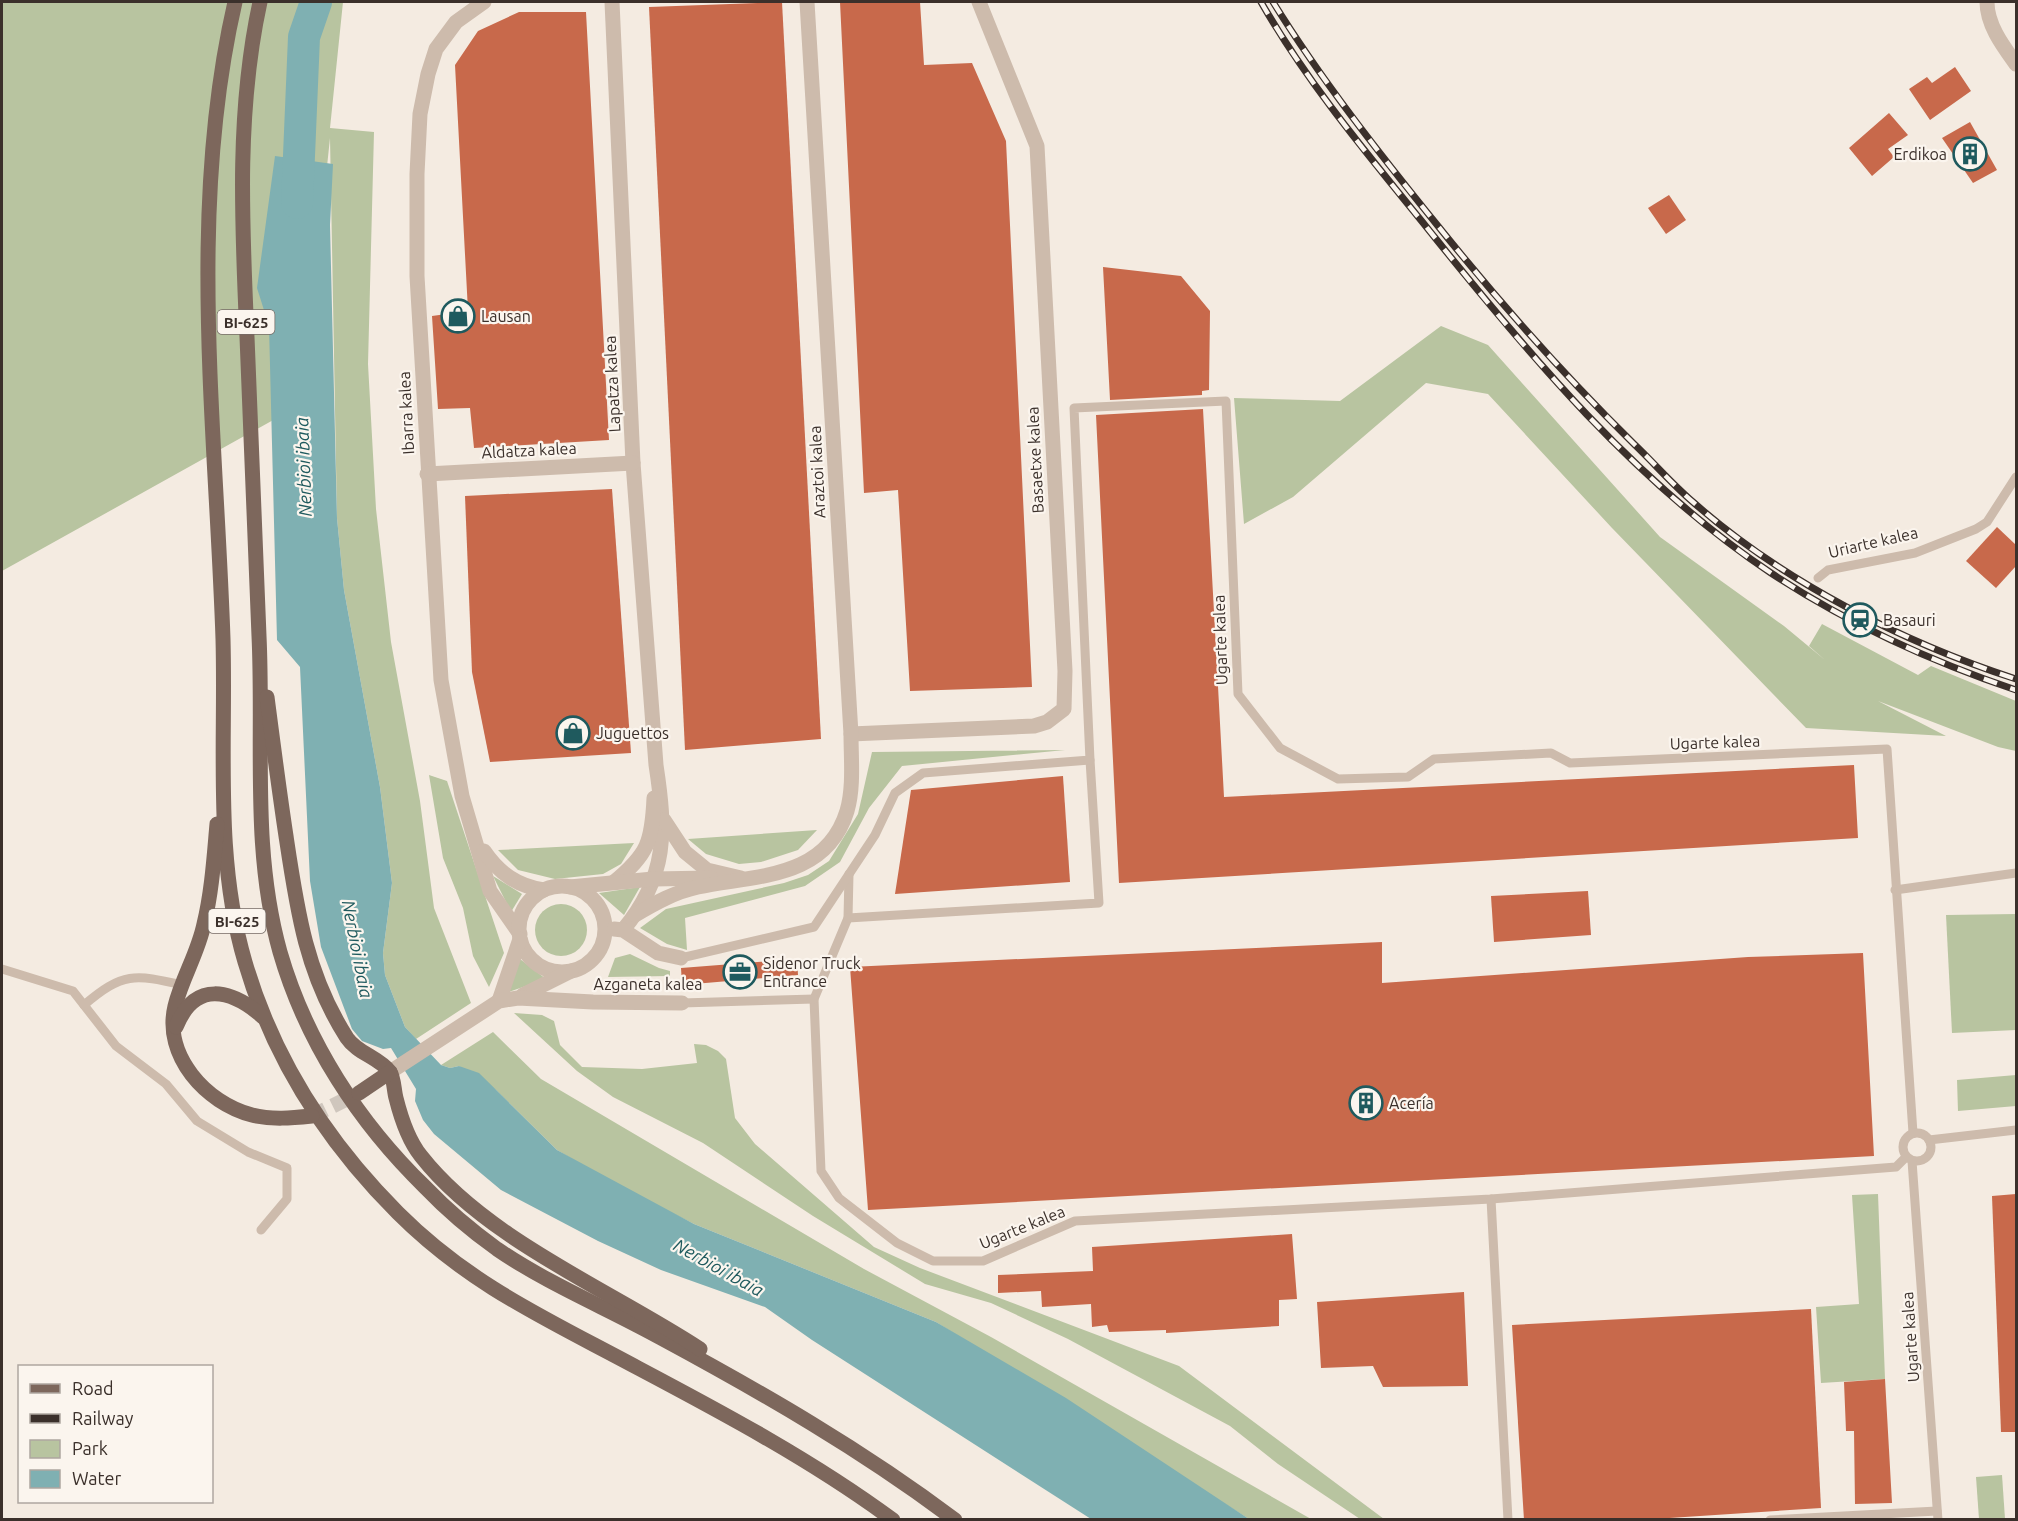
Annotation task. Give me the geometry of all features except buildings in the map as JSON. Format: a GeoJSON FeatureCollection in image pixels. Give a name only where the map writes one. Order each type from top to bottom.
{"type":"FeatureCollection","features":[{"type":"Feature","properties":{"kind":"main road","name":"BI-625"},"geometry":{"type":"LineString","coordinates":[[235,2],[214,136],[208,227],[223,645],[221,768],[226,851],[233,899],[244,958],[263,1017],[298,1089],[368,1182],[406,1220],[473,1278],[740,1424],[856,1493],[893,1520]]}},
{"type":"Feature","properties":{"kind":"main road","name":"BI-625"},"geometry":{"type":"LineString","coordinates":[[260,2],[253,35],[247,91],[242,197],[260,644],[258,767],[263,847],[279,949],[298,1004],[329,1069],[404,1165],[450,1211],[495,1248],[813,1423],[876,1462],[955,1520]]}},
{"type":"Feature","properties":{"kind":"main road"},"geometry":{"type":"LineString","coordinates":[[260,644],[300,926],[312,966],[325,1002],[349,1042],[390,1072],[401,1120],[420,1155],[442,1179],[526,1245],[657,1320],[813,1423]]}},
{"type":"Feature","properties":{"kind":"main road"},"geometry":{"type":"LineString","coordinates":[[221,768],[211,886],[205,924],[175,1006],[173,1035],[181,1058],[216,1101],[252,1115],[280,1119],[312,1116]]}},
{"type":"Feature","properties":{"kind":"main road"},"geometry":{"type":"LineString","coordinates":[[173,1035],[182,1011],[196,1000],[216,992],[245,1001],[263,1017]]}},
{"type":"Feature","properties":{"kind":"main road"},"geometry":{"type":"LineString","coordinates":[[359,1093],[390,1072]]}},
{"type":"Feature","properties":{"kind":"street","name":"Ibarra kalea"},"geometry":{"type":"LineString","coordinates":[[484,2],[456,22],[436,50],[420,114],[417,174],[417,276],[441,680],[462,796],[490,891],[520,936]]}},
{"type":"Feature","properties":{"kind":"street","name":"Lapatza kalea"},"geometry":{"type":"LineString","coordinates":[[612,2],[633,463],[656,765]]}},
{"type":"Feature","properties":{"kind":"street","name":"Araztoi kalea"},"geometry":{"type":"LineString","coordinates":[[747,879],[796,869],[814,858],[840,829],[850,794],[850,734],[807,2]]}},
{"type":"Feature","properties":{"kind":"street","name":"Basaetxe kalea"},"geometry":{"type":"LineString","coordinates":[[850,734],[1034,726],[1047,722],[1064,709],[1065,671],[1037,147],[979,2]]}},
{"type":"Feature","properties":{"kind":"street"},"geometry":{"type":"LineString","coordinates":[[1987,2],[1987,10],[1999,40],[2016,64]]}},
{"type":"Feature","properties":{"kind":"street","name":"Aldatza kalea"},"geometry":{"type":"LineString","coordinates":[[427,474],[633,463]]}},
{"type":"Feature","properties":{"kind":"street"},"geometry":{"type":"LineString","coordinates":[[568,887],[585,893],[598,906],[605,929],[623,930],[635,915],[660,860],[664,820],[656,765]]}},
{"type":"Feature","properties":{"kind":"street"},"geometry":{"type":"LineString","coordinates":[[614,882],[637,863],[649,845],[656,765]]}},
{"type":"Feature","properties":{"kind":"street"},"geometry":{"type":"LineString","coordinates":[[664,820],[686,852],[706,870],[747,879]]}},
{"type":"Feature","properties":{"kind":"street","name":"Ibarra kalea"},"geometry":{"type":"LineString","coordinates":[[477,841],[503,873],[528,888],[544,890]]}},
{"type":"Feature","properties":{"kind":"street"},"geometry":{"type":"LineString","coordinates":[[390,1072],[499,1000],[520,936],[520,921],[525,908],[544,890],[653,879],[747,879]]}},
{"type":"Feature","properties":{"kind":"street"},"geometry":{"type":"LineString","coordinates":[[635,915],[679,892],[747,879]]}},
{"type":"Feature","properties":{"kind":"street","name":"Azganeta kalea"},"geometry":{"type":"LineString","coordinates":[[518,998],[584,966],[603,944],[605,929]]}},
{"type":"Feature","properties":{"kind":"street","name":"Azganeta kalea"},"geometry":{"type":"LineString","coordinates":[[623,930],[658,953],[681,958]]}},
{"type":"Feature","properties":{"kind":"street","name":"Azganeta kalea"},"geometry":{"type":"LineString","coordinates":[[520,936],[534,961],[557,972],[571,971]]}},
{"type":"Feature","properties":{"kind":"street","name":"Azganeta kalea"},"geometry":{"type":"LineString","coordinates":[[499,1000],[518,998],[682,1003]]}},
{"type":"Feature","properties":{"kind":"lane","name":"Ugarte kalea"},"geometry":{"type":"LineString","coordinates":[[848,918],[1099,903],[1074,408],[1226,400],[1238,694],[1280,748],[1338,779],[1408,777],[1434,759],[1551,753],[1570,763],[1887,749],[1895,890],[1914,1133],[1906,1137],[1902,1145],[1909,1159],[1937,1515],[1770,1520]]}},
{"type":"Feature","properties":{"kind":"lane","name":"Uriarte kalea"},"geometry":{"type":"LineString","coordinates":[[1818,578],[1828,570],[1915,553],[1976,529],[1987,522],[2016,477]]}},
{"type":"Feature","properties":{"kind":"lane"},"geometry":{"type":"LineString","coordinates":[[681,958],[814,927],[875,835],[895,793],[923,773],[1090,760]]}},
{"type":"Feature","properties":{"kind":"lane"},"geometry":{"type":"LineString","coordinates":[[1895,890],[2016,873]]}},
{"type":"Feature","properties":{"kind":"lane","name":"Ugarte kalea"},"geometry":{"type":"LineString","coordinates":[[849,874],[848,918],[814,999],[821,1171],[839,1198],[897,1243],[933,1261],[983,1261],[1076,1221],[1491,1199],[1896,1167],[1909,1159],[1926,1158],[1931,1150],[1929,1140]]}},
{"type":"Feature","properties":{"kind":"lane"},"geometry":{"type":"LineString","coordinates":[[2,969],[73,991],[116,1046],[166,1084],[197,1121],[248,1152],[287,1168],[287,1198],[261,1230]]}},
{"type":"Feature","properties":{"kind":"lane"},"geometry":{"type":"LineString","coordinates":[[84,1005],[106,986],[129,976],[183,985]]}},
{"type":"Feature","properties":{"kind":"lane","name":"Azganeta kalea"},"geometry":{"type":"LineString","coordinates":[[682,1003],[814,999]]}},
{"type":"Feature","properties":{"kind":"lane"},"geometry":{"type":"LineString","coordinates":[[1914,1133],[1923,1134],[1929,1140],[2016,1130]]}},
{"type":"Feature","properties":{"kind":"lane"},"geometry":{"type":"LineString","coordinates":[[1491,1199],[1508,1520]]}},
{"type":"Feature","properties":{"kind":"green space"},"geometry":{"type":"Polygon","coordinates":[[[2,2],[343,2],[330,128],[374,132],[368,364],[376,509],[391,642],[420,801],[434,908],[471,1003],[416,1039],[405,1027],[385,975],[383,953],[392,883],[380,787],[344,590],[337,518],[330,138],[302,404],[2,571],[2,2]]]}},
{"type":"Feature","properties":{"kind":"green space"},"geometry":{"type":"Polygon","coordinates":[[[1441,326],[1488,345],[1660,537],[1784,626],[1825,660],[1809,646],[1822,624],[1918,675],[1931,666],[2016,701],[2016,751],[1998,747],[1878,701],[1946,736],[1806,728],[1612,528],[1488,394],[1426,383],[1293,497],[1244,524],[1234,398],[1340,401],[1441,326]]]}},
{"type":"Feature","properties":{"kind":"green space"},"geometry":{"type":"Polygon","coordinates":[[[1065,750],[902,766],[869,808],[840,862],[805,886],[685,918],[687,950],[667,944],[640,928],[666,909],[784,883],[808,875],[829,861],[858,814],[872,752],[1065,750]]]}},
{"type":"Feature","properties":{"kind":"green space"},"geometry":{"type":"Polygon","coordinates":[[[429,775],[447,781],[504,953],[489,987],[473,956],[463,908],[443,858],[429,775]]]}},
{"type":"Feature","properties":{"kind":"green space"},"geometry":{"type":"Polygon","coordinates":[[[817,830],[798,850],[761,862],[739,864],[706,854],[688,839],[817,830]]]}},
{"type":"Feature","properties":{"kind":"green space"},"geometry":{"type":"Polygon","coordinates":[[[634,843],[621,864],[603,874],[555,879],[518,870],[498,850],[634,843]]]}},
{"type":"Feature","properties":{"kind":"green space"},"geometry":{"type":"Polygon","coordinates":[[[493,876],[522,894],[511,912],[493,876]]]}},
{"type":"Feature","properties":{"kind":"green space"},"geometry":{"type":"Polygon","coordinates":[[[640,887],[624,915],[599,893],[640,887]]]}},
{"type":"Feature","properties":{"kind":"green space"},"geometry":{"type":"Polygon","coordinates":[[[556,904],[566,904],[580,911],[587,930],[580,949],[566,956],[556,956],[546,952],[539,945],[535,935],[535,925],[539,915],[546,908],[556,904]]]}},
{"type":"Feature","properties":{"kind":"green space"},"geometry":{"type":"Polygon","coordinates":[[[2016,914],[2016,1030],[1952,1033],[1946,915],[2016,914]]]}},
{"type":"Feature","properties":{"kind":"green space"},"geometry":{"type":"Polygon","coordinates":[[[630,954],[670,971],[670,976],[608,977],[615,958],[630,954]]]}},
{"type":"Feature","properties":{"kind":"green space"},"geometry":{"type":"Polygon","coordinates":[[[520,959],[546,979],[503,994],[520,959]]]}},
{"type":"Feature","properties":{"kind":"green space"},"geometry":{"type":"Polygon","coordinates":[[[514,1013],[542,1015],[554,1021],[560,1045],[582,1067],[642,1069],[697,1063],[694,1044],[706,1045],[718,1051],[726,1059],[735,1118],[755,1144],[874,1247],[920,1268],[1179,1366],[1384,1519],[1360,1519],[1278,1464],[1230,1426],[1068,1339],[991,1303],[925,1284],[813,1216],[703,1143],[613,1097],[577,1071],[514,1013]]]}},
{"type":"Feature","properties":{"kind":"green space"},"geometry":{"type":"Polygon","coordinates":[[[493,1032],[541,1079],[864,1269],[991,1337],[1311,1519],[1249,1519],[936,1322],[694,1224],[618,1186],[557,1150],[496,1090],[459,1066],[450,1068],[441,1065],[493,1032]]]}},
{"type":"Feature","properties":{"kind":"green space"},"geometry":{"type":"Polygon","coordinates":[[[2016,1075],[2016,1106],[1958,1111],[1957,1080],[2016,1075]]]}},
{"type":"Feature","properties":{"kind":"green space"},"geometry":{"type":"Polygon","coordinates":[[[1878,1194],[1885,1379],[1821,1383],[1816,1307],[1859,1304],[1852,1195],[1878,1194]]]}},
{"type":"Feature","properties":{"kind":"green space"},"geometry":{"type":"Polygon","coordinates":[[[2002,1475],[2005,1519],[1979,1519],[1976,1477],[2002,1475]]]}},
{"type":"Feature","properties":{"kind":"water"},"geometry":{"type":"Polygon","coordinates":[[[275,156],[333,164],[330,225],[337,518],[344,590],[380,787],[392,883],[383,953],[385,975],[405,1027],[441,1065],[450,1068],[459,1066],[479,1073],[557,1150],[694,1224],[936,1322],[1066,1398],[1249,1519],[1091,1519],[812,1340],[765,1307],[661,1270],[598,1241],[501,1190],[434,1134],[423,1120],[415,1101],[416,1089],[391,1048],[383,1049],[362,1041],[352,1029],[321,947],[310,881],[300,667],[277,640],[269,326],[257,288],[275,156]]]}},
{"type":"Feature","properties":{"kind":"waterway","name":"Nerbioi ibaia"},"geometry":{"type":"LineString","coordinates":[[297,203],[304,37],[316,2]]}},
{"type":"Feature","properties":{"kind":"tunnel"},"geometry":{"type":"LineString","coordinates":[[312,1116],[359,1093]]}},
{"type":"Feature","properties":{"kind":"railway"},"geometry":{"type":"LineString","coordinates":[[1261,2],[1319,91],[1466,276],[1545,369],[1630,458],[1722,538],[1800,591],[1890,639],[1952,667],[2016,690]]}},
{"type":"Feature","properties":{"kind":"railway"},"geometry":{"type":"LineString","coordinates":[[1273,2],[1311,60],[1352,116],[1416,199],[1485,282],[1582,392],[1685,495],[1765,558],[1846,607],[1931,647],[2016,679]]}},
{"type":"Feature","properties":{"kind":"place","name":"Erdikoa"},"geometry":{"type":"Point","coordinates":[1970,154]}},
{"type":"Feature","properties":{"kind":"place","name":"Lausan"},"geometry":{"type":"Point","coordinates":[458,316]}},
{"type":"Feature","properties":{"kind":"place","name":"Basauri"},"geometry":{"type":"Point","coordinates":[1860,620]}},
{"type":"Feature","properties":{"kind":"place","name":"Juguettos"},"geometry":{"type":"Point","coordinates":[573,733]}},
{"type":"Feature","properties":{"kind":"place","name":"Sidenor Truck Entrance"},"geometry":{"type":"Point","coordinates":[740,972]}},
{"type":"Feature","properties":{"kind":"place","name":"Acería"},"geometry":{"type":"Point","coordinates":[1366,1103]}}]}
